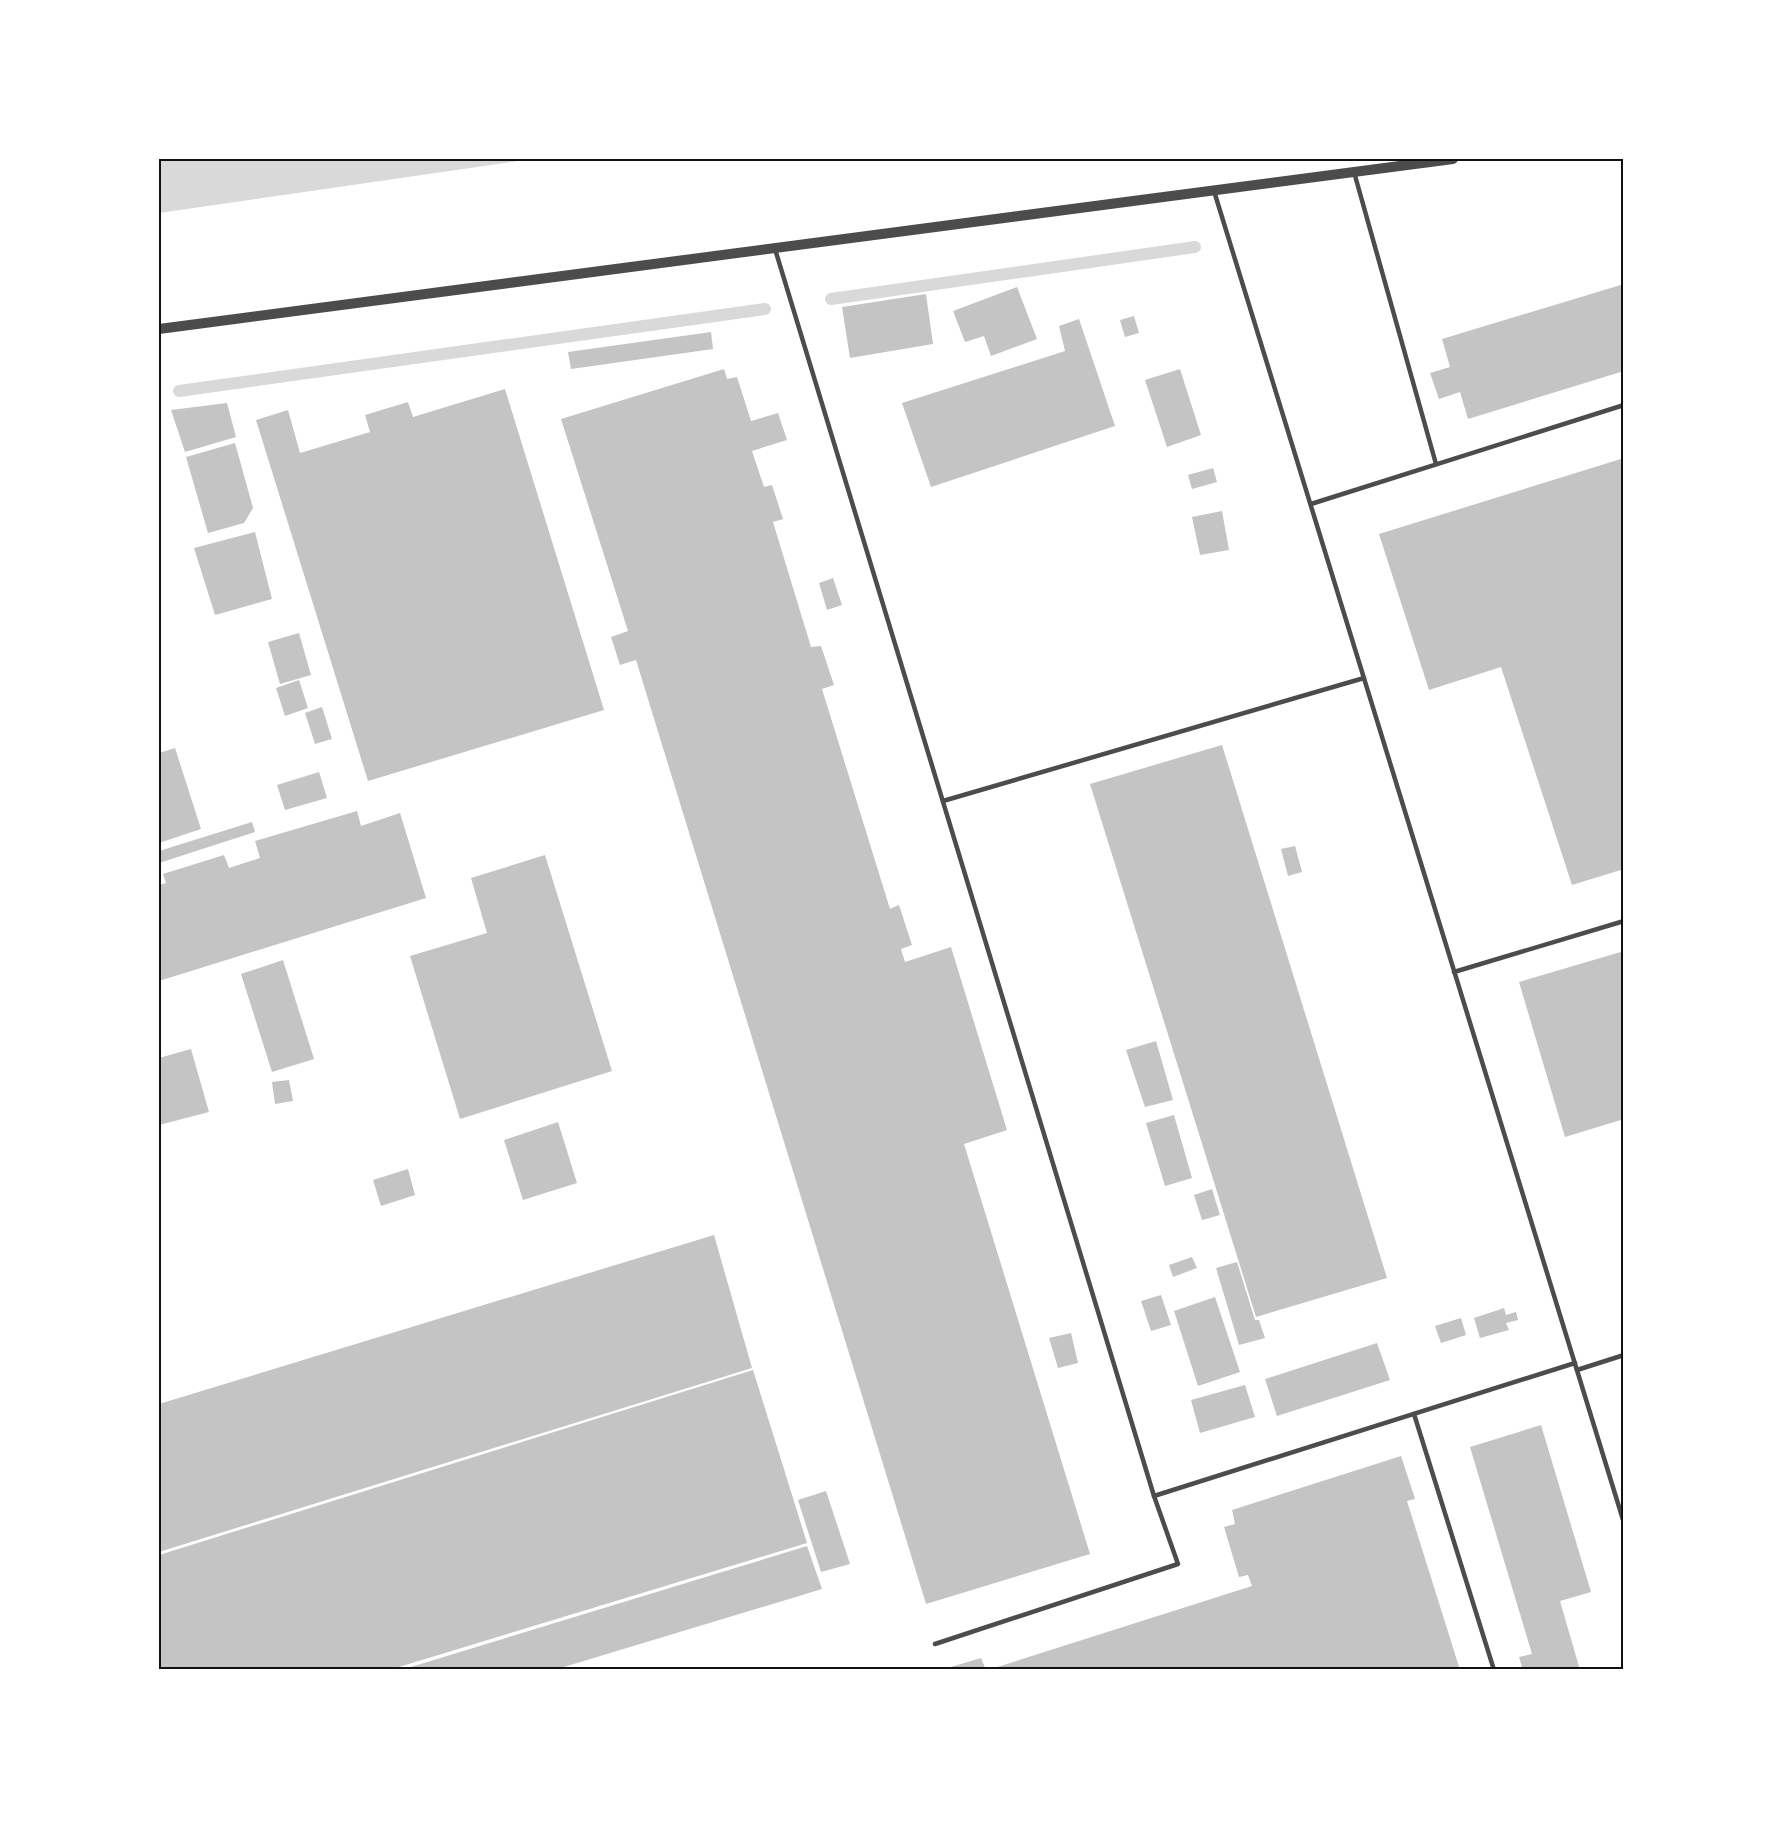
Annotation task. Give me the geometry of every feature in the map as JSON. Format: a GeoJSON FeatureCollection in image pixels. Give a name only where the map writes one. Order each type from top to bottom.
{"type":"FeatureCollection","features":[{"type":"Feature","properties":{"kind":"street"},"geometry":{"type":"LineString","coordinates":[[159,329],[1453,159]]}},
{"type":"Feature","properties":{"kind":"lane"},"geometry":{"type":"LineString","coordinates":[[1354,172],[1436,464]]}},
{"type":"Feature","properties":{"kind":"lane"},"geometry":{"type":"LineString","coordinates":[[1214,191],[1624,1523]]}},
{"type":"Feature","properties":{"kind":"lane"},"geometry":{"type":"LineString","coordinates":[[774,248],[1154,1496],[1178,1564],[935,1644]]}},
{"type":"Feature","properties":{"kind":"lane"},"geometry":{"type":"LineString","coordinates":[[1311,504],[1624,405]]}},
{"type":"Feature","properties":{"kind":"lane"},"geometry":{"type":"LineString","coordinates":[[942,801],[1364,678]]}},
{"type":"Feature","properties":{"kind":"lane"},"geometry":{"type":"LineString","coordinates":[[1454,972],[1624,921]]}},
{"type":"Feature","properties":{"kind":"lane"},"geometry":{"type":"LineString","coordinates":[[1577,1370],[1624,1355]]}},
{"type":"Feature","properties":{"kind":"lane"},"geometry":{"type":"LineString","coordinates":[[1154,1496],[1575,1363]]}},
{"type":"Feature","properties":{"kind":"lane"},"geometry":{"type":"LineString","coordinates":[[1414,1414],[1494,1670]]}},
{"type":"Feature","properties":{"kind":"shaded area"},"geometry":{"type":"Polygon","coordinates":[[[159,159],[532,159],[159,213],[159,159]]]}},
{"type":"Feature","properties":{"kind":"building"},"geometry":{"type":"Polygon","coordinates":[[[1624,284],[1624,371],[1468,419],[1460,392],[1439,399],[1430,373],[1450,367],[1442,339],[1624,284]]]}},
{"type":"Feature","properties":{"kind":"building"},"geometry":{"type":"Polygon","coordinates":[[[1017,287],[1037,339],[991,356],[984,336],[965,342],[953,311],[1017,287]]]}},
{"type":"Feature","properties":{"kind":"building"},"geometry":{"type":"Polygon","coordinates":[[[926,294],[933,344],[850,358],[842,307],[926,294]]]}},
{"type":"Feature","properties":{"kind":"building"},"geometry":{"type":"Polygon","coordinates":[[[1134,316],[1139,333],[1125,337],[1120,320],[1134,316]]]}},
{"type":"Feature","properties":{"kind":"building"},"geometry":{"type":"Polygon","coordinates":[[[1079,319],[1115,426],[931,487],[902,403],[1065,351],[1059,326],[1079,319]]]}},
{"type":"Feature","properties":{"kind":"building"},"geometry":{"type":"Polygon","coordinates":[[[711,332],[713,349],[571,369],[568,352],[711,332]]]}},
{"type":"Feature","properties":{"kind":"building"},"geometry":{"type":"Polygon","coordinates":[[[724,369],[727,379],[737,377],[751,421],[778,413],[787,440],[752,451],[764,487],[772,485],[783,519],[773,522],[811,647],[821,646],[834,685],[822,689],[890,909],[899,905],[912,945],[901,949],[905,962],[951,947],[1007,1130],[964,1144],[1090,1554],[926,1604],[636,660],[620,665],[611,637],[628,631],[561,419],[724,369]]]}},
{"type":"Feature","properties":{"kind":"building"},"geometry":{"type":"Polygon","coordinates":[[[1180,369],[1201,435],[1167,447],[1145,380],[1180,369]]]}},
{"type":"Feature","properties":{"kind":"building"},"geometry":{"type":"Polygon","coordinates":[[[505,389],[604,710],[368,781],[256,420],[288,410],[300,453],[370,432],[365,415],[408,402],[413,417],[505,389]]]}},
{"type":"Feature","properties":{"kind":"building"},"geometry":{"type":"Polygon","coordinates":[[[227,403],[236,437],[185,452],[171,410],[227,403]]]}},
{"type":"Feature","properties":{"kind":"building"},"geometry":{"type":"Polygon","coordinates":[[[235,443],[253,508],[244,523],[208,533],[186,457],[235,443]]]}},
{"type":"Feature","properties":{"kind":"building"},"geometry":{"type":"Polygon","coordinates":[[[1624,458],[1624,869],[1572,885],[1501,667],[1429,690],[1379,534],[1624,458]]]}},
{"type":"Feature","properties":{"kind":"building"},"geometry":{"type":"Polygon","coordinates":[[[1213,468],[1217,482],[1192,489],[1188,475],[1213,468]]]}},
{"type":"Feature","properties":{"kind":"building"},"geometry":{"type":"Polygon","coordinates":[[[1222,511],[1229,550],[1200,555],[1192,517],[1222,511]]]}},
{"type":"Feature","properties":{"kind":"building"},"geometry":{"type":"Polygon","coordinates":[[[255,532],[272,599],[215,615],[194,548],[255,532]]]}},
{"type":"Feature","properties":{"kind":"building"},"geometry":{"type":"Polygon","coordinates":[[[833,578],[842,605],[827,610],[819,583],[833,578]]]}},
{"type":"Feature","properties":{"kind":"building"},"geometry":{"type":"Polygon","coordinates":[[[299,633],[311,675],[280,684],[268,642],[299,633]]]}},
{"type":"Feature","properties":{"kind":"building"},"geometry":{"type":"Polygon","coordinates":[[[299,680],[308,708],[285,716],[276,688],[299,680]]]}},
{"type":"Feature","properties":{"kind":"building"},"geometry":{"type":"Polygon","coordinates":[[[322,707],[332,739],[315,744],[305,713],[322,707]]]}},
{"type":"Feature","properties":{"kind":"building"},"geometry":{"type":"Polygon","coordinates":[[[1222,745],[1387,1278],[1256,1317],[1090,784],[1222,745]]]}},
{"type":"Feature","properties":{"kind":"building"},"geometry":{"type":"Polygon","coordinates":[[[175,748],[201,829],[159,843],[159,753],[175,748]]]}},
{"type":"Feature","properties":{"kind":"building"},"geometry":{"type":"Polygon","coordinates":[[[319,772],[327,798],[285,810],[277,785],[319,772]]]}},
{"type":"Feature","properties":{"kind":"building"},"geometry":{"type":"Polygon","coordinates":[[[357,811],[361,826],[400,813],[426,898],[159,981],[159,885],[166,883],[163,874],[224,855],[229,868],[260,858],[255,841],[357,811]]]}},
{"type":"Feature","properties":{"kind":"building"},"geometry":{"type":"Polygon","coordinates":[[[252,822],[255,832],[159,863],[159,851],[252,822]]]}},
{"type":"Feature","properties":{"kind":"building"},"geometry":{"type":"Polygon","coordinates":[[[1295,846],[1302,872],[1288,876],[1281,849],[1295,846]]]}},
{"type":"Feature","properties":{"kind":"building"},"geometry":{"type":"Polygon","coordinates":[[[545,855],[612,1071],[460,1119],[410,956],[487,933],[471,878],[545,855]]]}},
{"type":"Feature","properties":{"kind":"building"},"geometry":{"type":"Polygon","coordinates":[[[1624,951],[1624,1119],[1565,1137],[1519,982],[1624,951]]]}},
{"type":"Feature","properties":{"kind":"building"},"geometry":{"type":"Polygon","coordinates":[[[283,960],[314,1059],[272,1072],[241,974],[283,960]]]}},
{"type":"Feature","properties":{"kind":"building"},"geometry":{"type":"Polygon","coordinates":[[[1156,1041],[1173,1100],[1145,1107],[1126,1050],[1156,1041]]]}},
{"type":"Feature","properties":{"kind":"building"},"geometry":{"type":"Polygon","coordinates":[[[191,1049],[209,1112],[159,1125],[159,1058],[191,1049]]]}},
{"type":"Feature","properties":{"kind":"building"},"geometry":{"type":"Polygon","coordinates":[[[289,1080],[293,1101],[275,1104],[272,1082],[289,1080]]]}},
{"type":"Feature","properties":{"kind":"building"},"geometry":{"type":"Polygon","coordinates":[[[1174,1115],[1192,1178],[1165,1186],[1146,1123],[1174,1115]]]}},
{"type":"Feature","properties":{"kind":"building"},"geometry":{"type":"Polygon","coordinates":[[[558,1122],[577,1183],[523,1200],[504,1140],[558,1122]]]}},
{"type":"Feature","properties":{"kind":"building"},"geometry":{"type":"Polygon","coordinates":[[[408,1169],[415,1195],[381,1206],[373,1180],[408,1169]]]}},
{"type":"Feature","properties":{"kind":"building"},"geometry":{"type":"Polygon","coordinates":[[[1212,1189],[1220,1215],[1202,1220],[1194,1195],[1212,1189]]]}},
{"type":"Feature","properties":{"kind":"building"},"geometry":{"type":"Polygon","coordinates":[[[714,1235],[752,1368],[159,1552],[159,1404],[714,1235]]]}},
{"type":"Feature","properties":{"kind":"building"},"geometry":{"type":"Polygon","coordinates":[[[1192,1257],[1197,1268],[1173,1277],[1169,1265],[1192,1257]]]}},
{"type":"Feature","properties":{"kind":"building"},"geometry":{"type":"Polygon","coordinates":[[[1237,1262],[1255,1320],[1259,1320],[1265,1338],[1239,1345],[1216,1268],[1237,1262]]]}},
{"type":"Feature","properties":{"kind":"building"},"geometry":{"type":"Polygon","coordinates":[[[1161,1295],[1171,1325],[1151,1331],[1141,1301],[1161,1295]]]}},
{"type":"Feature","properties":{"kind":"building"},"geometry":{"type":"Polygon","coordinates":[[[1215,1297],[1240,1372],[1198,1386],[1174,1311],[1215,1297]]]}},
{"type":"Feature","properties":{"kind":"building"},"geometry":{"type":"Polygon","coordinates":[[[1504,1308],[1506,1315],[1516,1312],[1518,1320],[1506,1323],[1509,1330],[1480,1338],[1474,1318],[1504,1308]]]}},
{"type":"Feature","properties":{"kind":"building"},"geometry":{"type":"Polygon","coordinates":[[[1461,1318],[1466,1335],[1441,1343],[1435,1326],[1461,1318]]]}},
{"type":"Feature","properties":{"kind":"building"},"geometry":{"type":"Polygon","coordinates":[[[1071,1333],[1078,1363],[1058,1368],[1049,1338],[1071,1333]]]}},
{"type":"Feature","properties":{"kind":"building"},"geometry":{"type":"Polygon","coordinates":[[[1377,1343],[1390,1380],[1277,1416],[1265,1379],[1377,1343]]]}},
{"type":"Feature","properties":{"kind":"building"},"geometry":{"type":"Polygon","coordinates":[[[753,1370],[807,1543],[389,1670],[159,1670],[159,1555],[753,1370]]]}},
{"type":"Feature","properties":{"kind":"building"},"geometry":{"type":"Polygon","coordinates":[[[1245,1385],[1255,1417],[1200,1433],[1191,1400],[1245,1385]]]}},
{"type":"Feature","properties":{"kind":"building"},"geometry":{"type":"Polygon","coordinates":[[[1541,1425],[1591,1592],[1560,1601],[1580,1670],[1523,1670],[1519,1657],[1532,1654],[1470,1447],[1541,1425]]]}},
{"type":"Feature","properties":{"kind":"building"},"geometry":{"type":"Polygon","coordinates":[[[1401,1456],[1415,1499],[1407,1501],[1460,1670],[988,1670],[1252,1586],[1248,1575],[1239,1577],[1224,1527],[1235,1524],[1232,1510],[1401,1456]]]}},
{"type":"Feature","properties":{"kind":"building"},"geometry":{"type":"Polygon","coordinates":[[[826,1491],[850,1564],[821,1572],[798,1500],[826,1491]]]}},
{"type":"Feature","properties":{"kind":"building"},"geometry":{"type":"Polygon","coordinates":[[[807,1546],[822,1589],[554,1670],[401,1670],[807,1546]]]}},
{"type":"Feature","properties":{"kind":"building"},"geometry":{"type":"Polygon","coordinates":[[[981,1658],[986,1670],[944,1670],[944,1669],[981,1658]]]}},
{"type":"Feature","properties":{"kind":"waterway"},"geometry":{"type":"LineString","coordinates":[[831,299],[1195,247]]}},
{"type":"Feature","properties":{"kind":"waterway"},"geometry":{"type":"LineString","coordinates":[[179,391],[765,309]]}}]}
